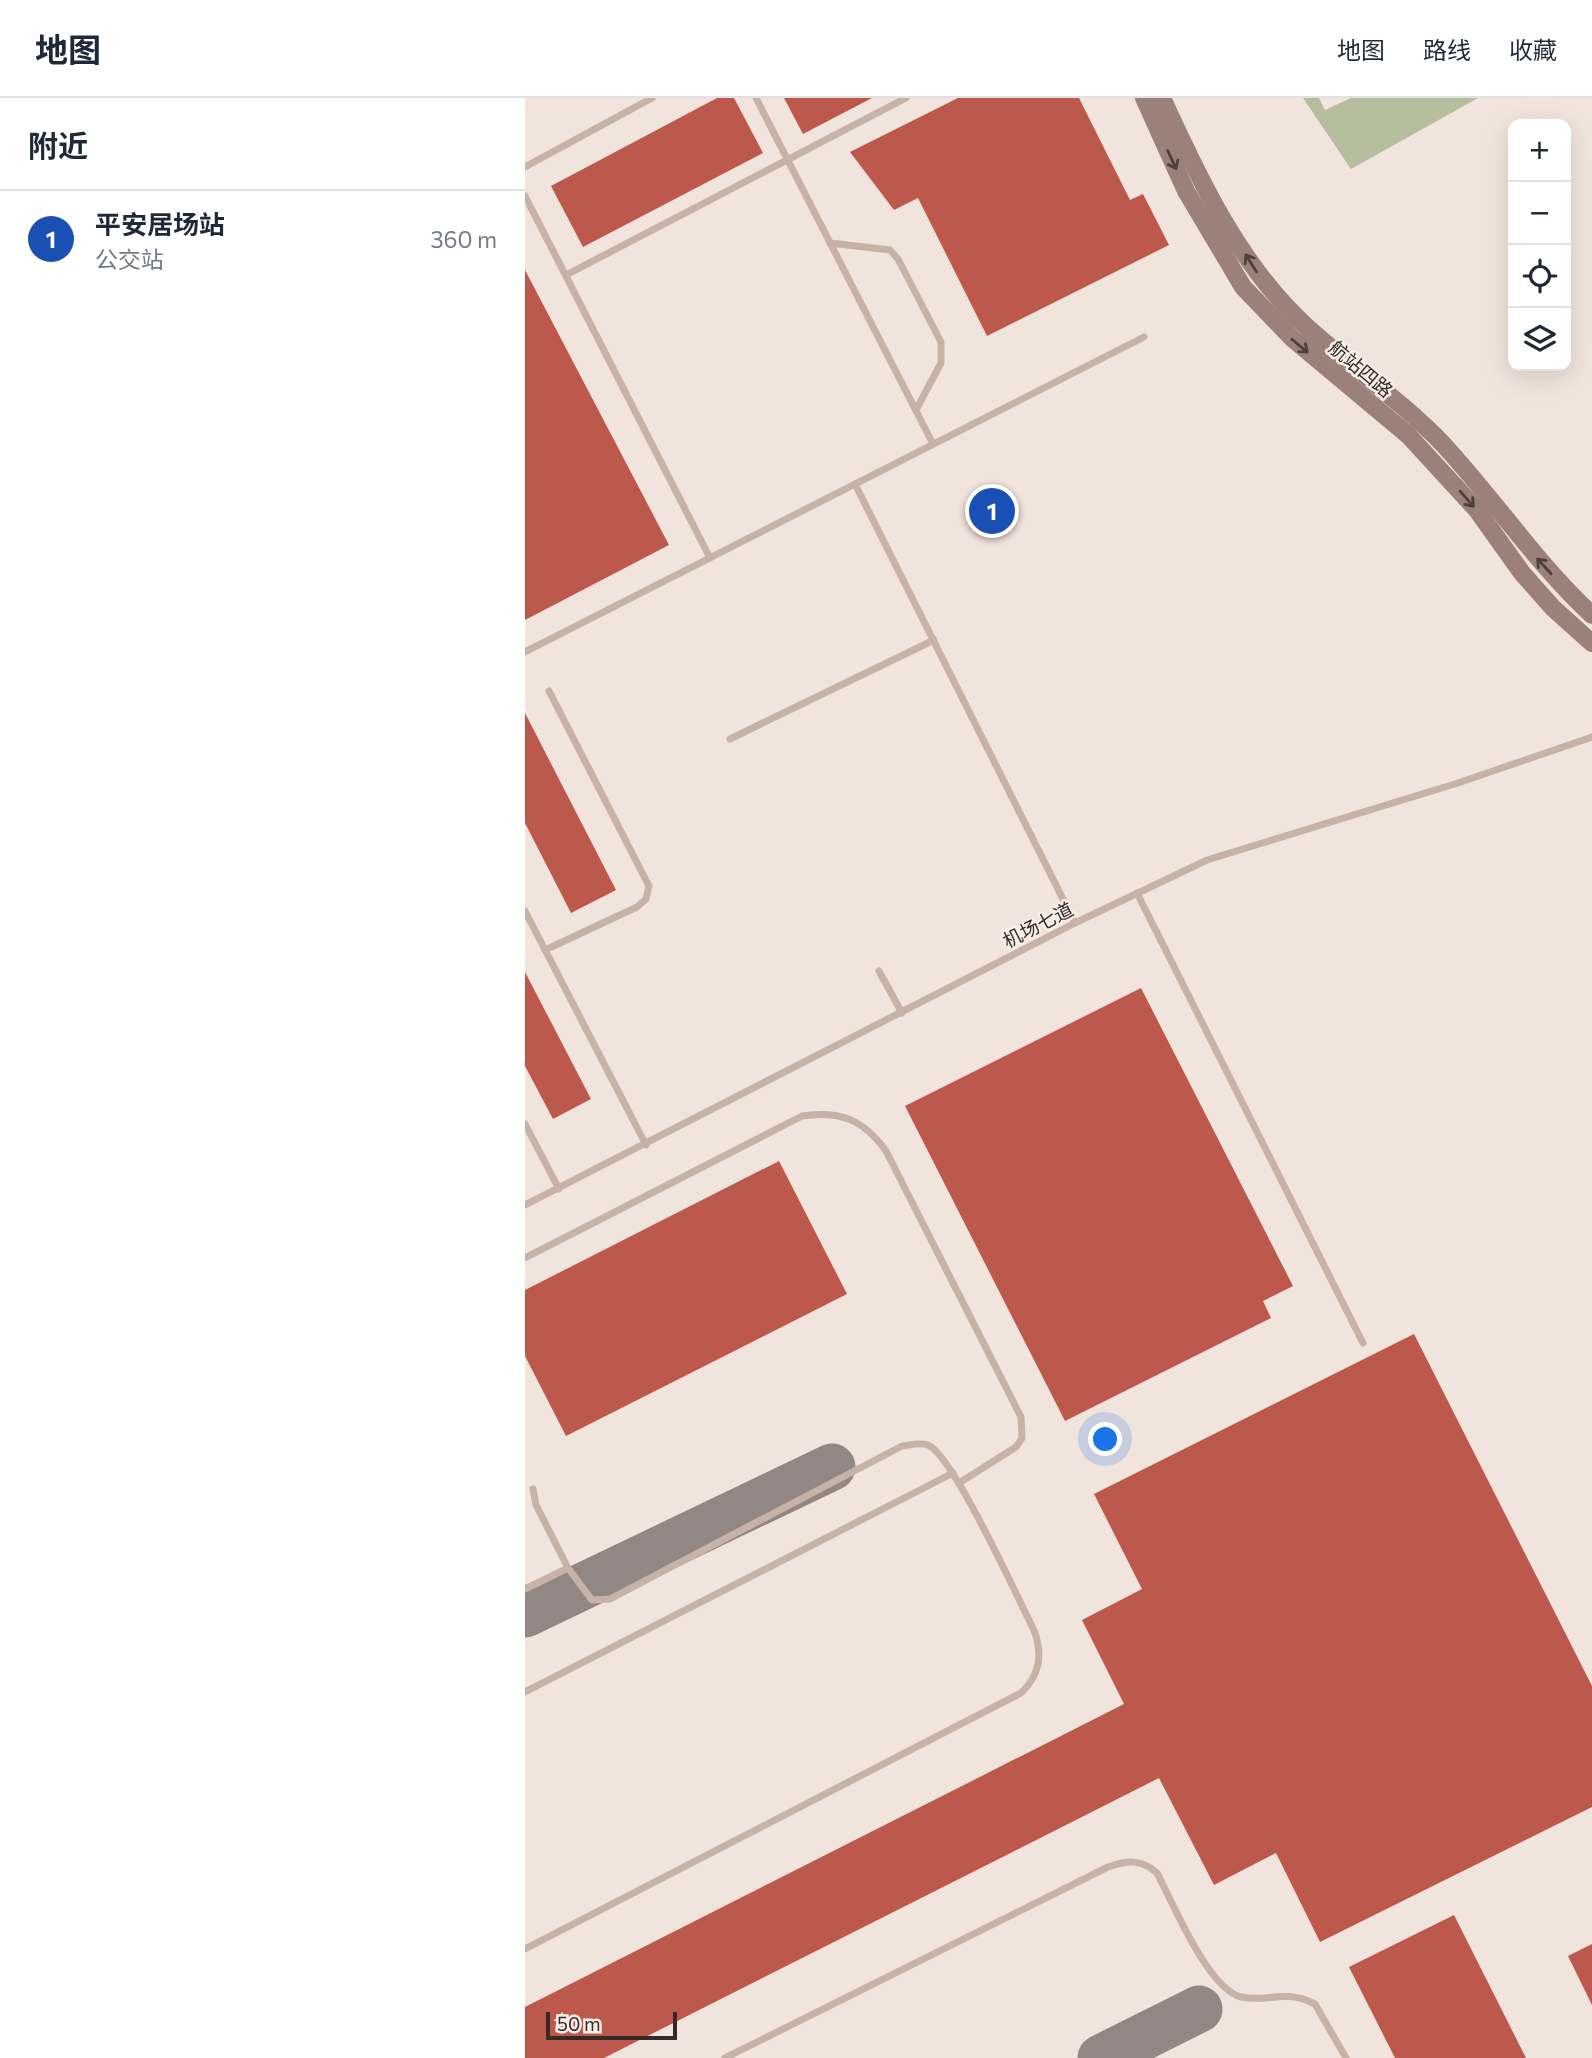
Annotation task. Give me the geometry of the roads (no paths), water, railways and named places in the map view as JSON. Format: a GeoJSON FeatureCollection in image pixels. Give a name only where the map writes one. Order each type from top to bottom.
{"type":"FeatureCollection","features":[{"type":"Feature","properties":{"kind":"main road","name":"航站四路"},"geometry":{"type":"LineString","coordinates":[[1144,98],[1186,191],[1243,287],[1292,338],[1408,435],[1477,510],[1522,573],[1592,643]]}},
{"type":"Feature","properties":{"kind":"main road","name":"航站四路"},"geometry":{"type":"LineString","coordinates":[[1162,98],[1201,184],[1259,275],[1308,327],[1423,424],[1492,499],[1538,559],[1592,614]]}},
{"type":"Feature","properties":{"kind":"lane"},"geometry":{"type":"LineString","coordinates":[[525,167],[652,98]]}},
{"type":"Feature","properties":{"kind":"lane"},"geometry":{"type":"LineString","coordinates":[[757,98],[933,444]]}},
{"type":"Feature","properties":{"kind":"lane"},"geometry":{"type":"LineString","coordinates":[[566,275],[906,98]]}},
{"type":"Feature","properties":{"kind":"lane"},"geometry":{"type":"LineString","coordinates":[[525,195],[710,558]]}},
{"type":"Feature","properties":{"kind":"lane"},"geometry":{"type":"LineString","coordinates":[[830,243],[890,250],[898,260],[941,342],[941,363],[916,411]]}},
{"type":"Feature","properties":{"kind":"lane"},"geometry":{"type":"LineString","coordinates":[[525,652],[1144,337]]}},
{"type":"Feature","properties":{"kind":"lane"},"geometry":{"type":"LineString","coordinates":[[855,484],[1075,923]]}},
{"type":"Feature","properties":{"kind":"lane"},"geometry":{"type":"LineString","coordinates":[[730,739],[934,640]]}},
{"type":"Feature","properties":{"kind":"lane"},"geometry":{"type":"LineString","coordinates":[[545,950],[637,907],[646,900],[649,886],[549,691]]}},
{"type":"Feature","properties":{"kind":"lane","name":"机场七道"},"geometry":{"type":"LineString","coordinates":[[525,1205],[1075,923],[1207,860],[1471,779],[1592,737]]}},
{"type":"Feature","properties":{"kind":"lane"},"geometry":{"type":"LineString","coordinates":[[1136,893],[1363,1343]]}},
{"type":"Feature","properties":{"kind":"lane"},"geometry":{"type":"LineString","coordinates":[[525,911],[646,1144]]}},
{"type":"Feature","properties":{"kind":"lane"},"geometry":{"type":"LineString","coordinates":[[879,971],[902,1013]]}},
{"type":"Feature","properties":{"kind":"lane"},"geometry":{"type":"LineString","coordinates":[[525,1258],[802,1116],[835,1113],[865,1125],[886,1152],[1021,1418],[1022,1438],[1016,1447],[959,1483]]}},
{"type":"Feature","properties":{"kind":"lane"},"geometry":{"type":"LineString","coordinates":[[525,1124],[559,1189]]}},
{"type":"Feature","properties":{"kind":"lane"},"geometry":{"type":"LineString","coordinates":[[525,1949],[1021,1693],[1039,1667],[1038,1641],[959,1483],[930,1446],[917,1443],[902,1447],[610,1599],[592,1600],[568,1568],[536,1505],[533,1489]]}},
{"type":"Feature","properties":{"kind":"lane"},"geometry":{"type":"LineString","coordinates":[[525,1692],[953,1473]]}},
{"type":"Feature","properties":{"kind":"lane"},"geometry":{"type":"LineString","coordinates":[[525,1589],[568,1568]]}},
{"type":"Feature","properties":{"kind":"lane"},"geometry":{"type":"LineString","coordinates":[[725,2058],[1108,1867],[1127,1861],[1144,1864],[1157,1873],[1206,1964],[1227,1990],[1239,1996],[1253,1998],[1287,1994],[1315,2004],[1346,2058]]}},
{"type":"Feature","properties":{"kind":"place","name":"平安居场站"},"geometry":{"type":"Point","coordinates":[992,511]}}]}
